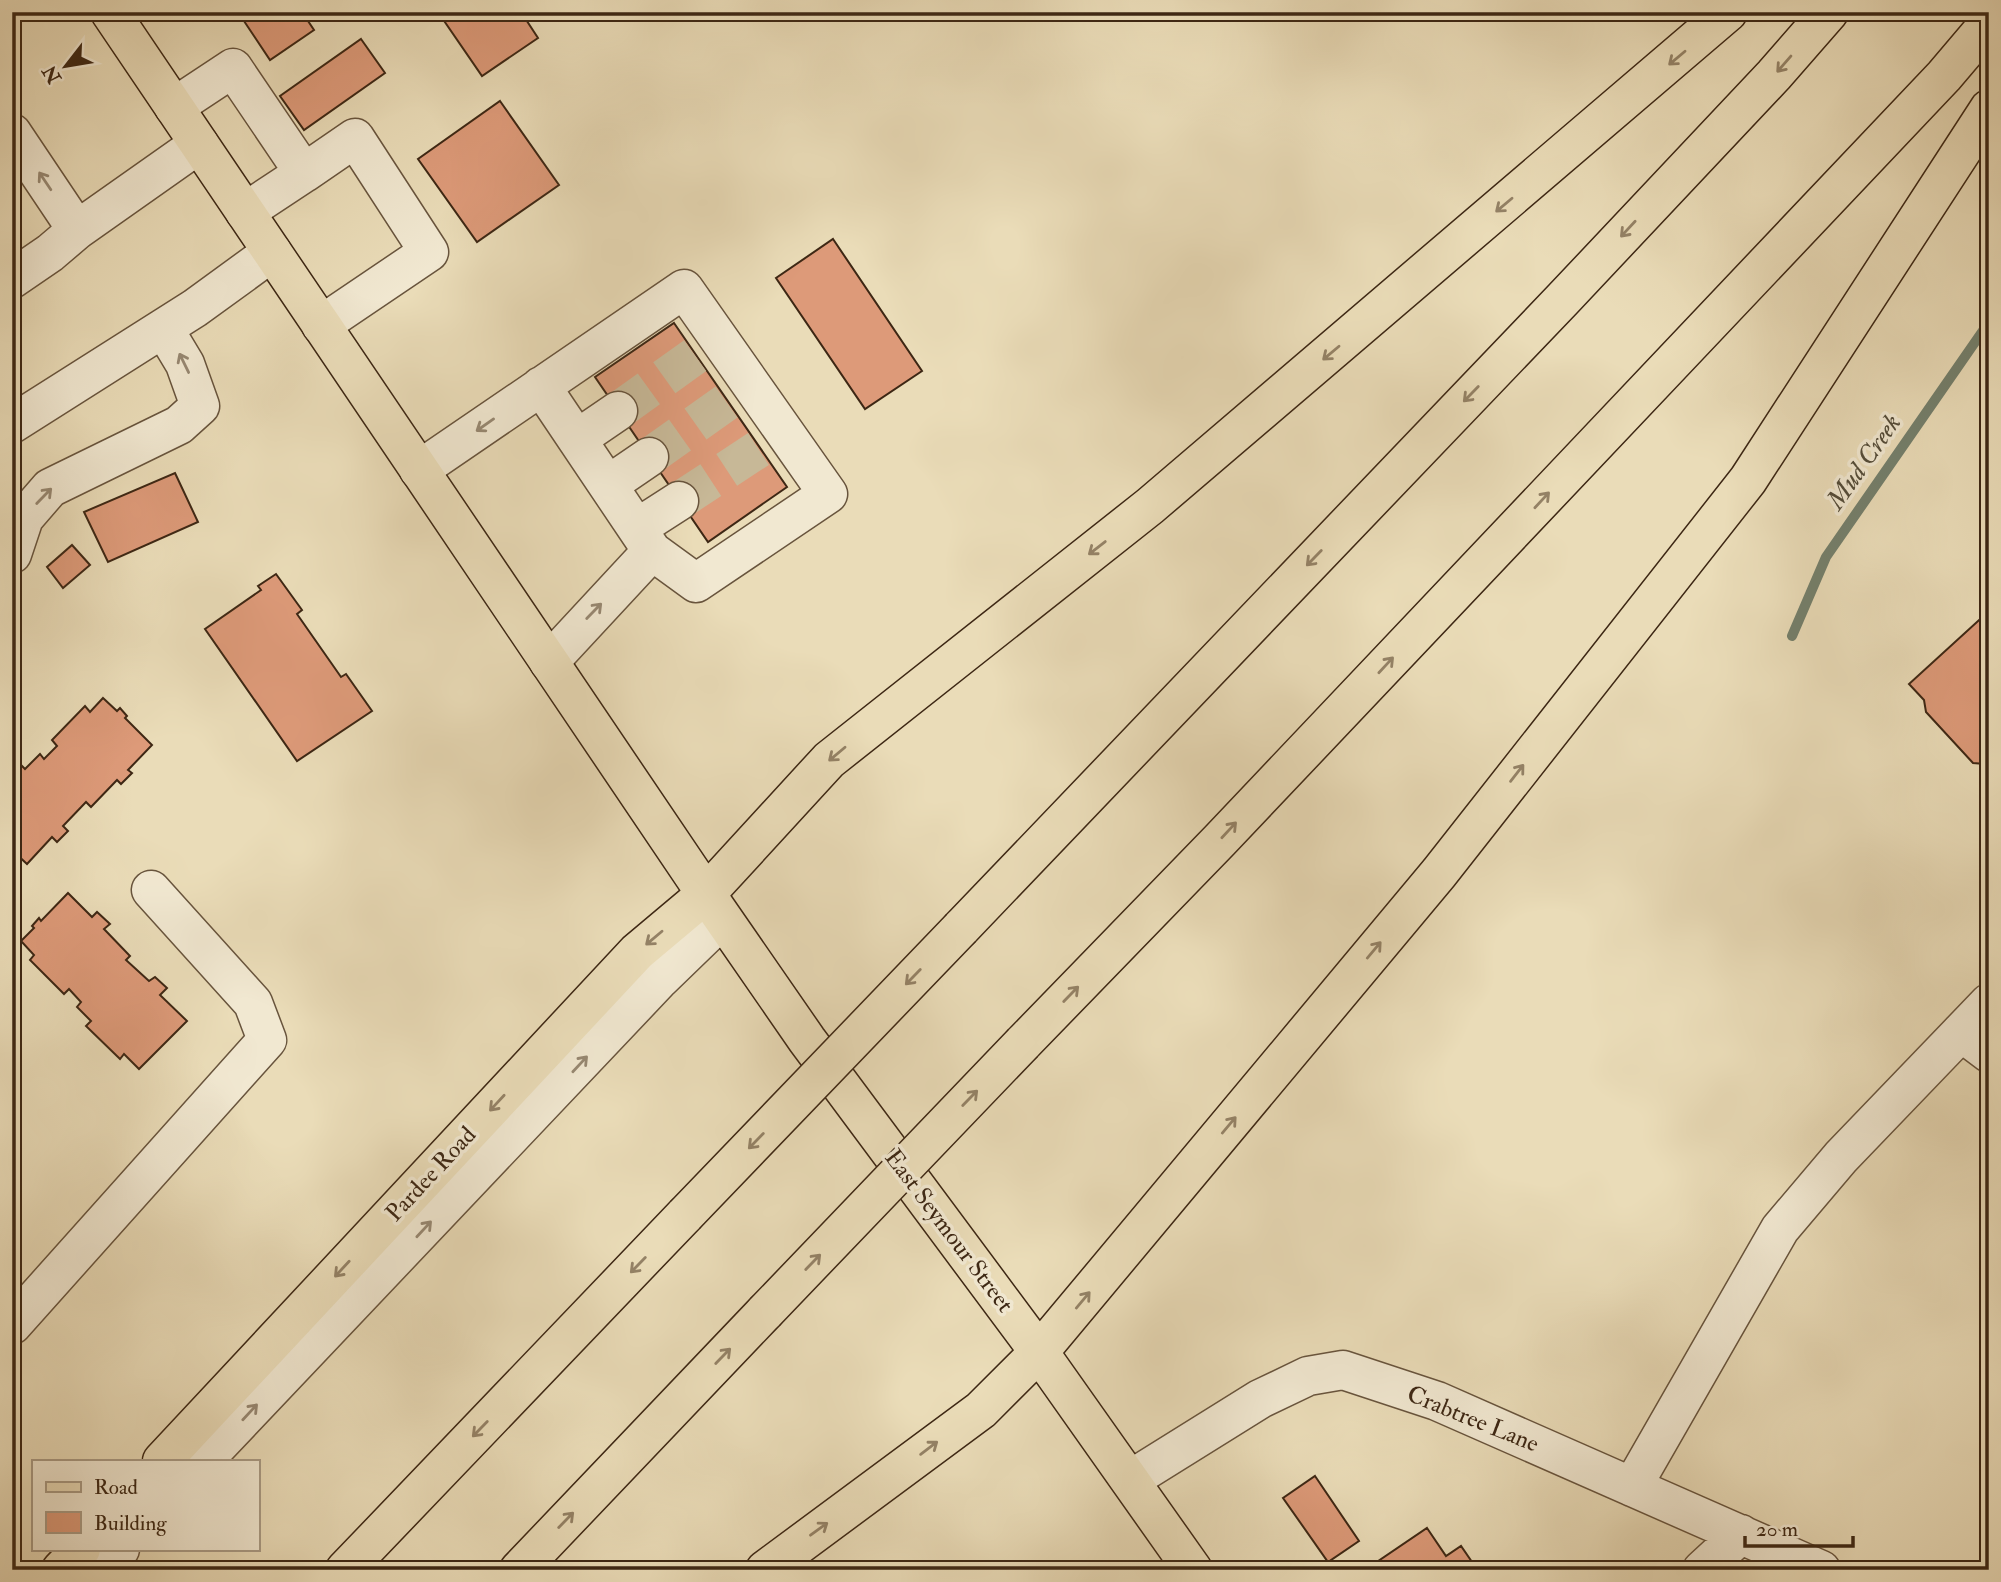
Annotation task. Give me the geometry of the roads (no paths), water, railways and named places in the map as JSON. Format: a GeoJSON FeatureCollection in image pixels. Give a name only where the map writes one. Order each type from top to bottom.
{"type":"FeatureCollection","features":[{"type":"Feature","properties":{"kind":"main road","name":"East Seymour Street"},"geometry":{"type":"LineString","coordinates":[[110,12],[807,1040],[1039,1352],[1193,1570]]}},
{"type":"Feature","properties":{"kind":"main road"},"geometry":{"type":"LineString","coordinates":[[714,906],[829,760],[1150,506],[1728,12]]}},
{"type":"Feature","properties":{"kind":"main road"},"geometry":{"type":"LineString","coordinates":[[345,1570],[1563,299],[1774,75],[1829,12]]}},
{"type":"Feature","properties":{"kind":"main road"},"geometry":{"type":"LineString","coordinates":[[519,1570],[1230,830],[1916,106],[1989,23]]}},
{"type":"Feature","properties":{"kind":"main road"},"geometry":{"type":"LineString","coordinates":[[765,1570],[981,1410],[1039,1352],[1439,873],[1748,480],[1989,109]]}},
{"type":"Feature","properties":{"kind":"main road","name":"Pardee Road"},"geometry":{"type":"LineString","coordinates":[[163,1460],[637,952],[714,906]]}},
{"type":"Feature","properties":{"kind":"main road"},"geometry":{"type":"LineString","coordinates":[[61,1570],[80,1550]]}},
{"type":"Feature","properties":{"kind":"street"},"geometry":{"type":"LineString","coordinates":[[174,107],[233,68],[304,173]]}},
{"type":"Feature","properties":{"kind":"street"},"geometry":{"type":"LineString","coordinates":[[12,133],[77,230]]}},
{"type":"Feature","properties":{"kind":"street"},"geometry":{"type":"LineString","coordinates":[[245,212],[355,138],[429,252],[321,325]]}},
{"type":"Feature","properties":{"kind":"street"},"geometry":{"type":"LineString","coordinates":[[12,279],[199,144]]}},
{"type":"Feature","properties":{"kind":"street"},"geometry":{"type":"LineString","coordinates":[[12,424],[163,329],[272,252]]}},
{"type":"Feature","properties":{"kind":"street"},"geometry":{"type":"LineString","coordinates":[[419,470],[541,386],[684,289],[708,347],[772,439],[828,494],[696,583],[645,539],[541,386]]}},
{"type":"Feature","properties":{"kind":"street"},"geometry":{"type":"LineString","coordinates":[[12,554],[23,518],[50,488],[180,425],[200,405],[185,363],[163,329]]}},
{"type":"Feature","properties":{"kind":"street"},"geometry":{"type":"LineString","coordinates":[[577,439],[618,411]]}},
{"type":"Feature","properties":{"kind":"street"},"geometry":{"type":"LineString","coordinates":[[607,485],[649,457]]}},
{"type":"Feature","properties":{"kind":"street"},"geometry":{"type":"LineString","coordinates":[[549,662],[645,539],[680,501]]}},
{"type":"Feature","properties":{"kind":"street"},"geometry":{"type":"LineString","coordinates":[[12,1325],[267,1040],[253,1003],[151,890]]}},
{"type":"Feature","properties":{"kind":"street","name":"Pardee Road"},"geometry":{"type":"LineString","coordinates":[[204,1460],[650,989],[714,906]]}},
{"type":"Feature","properties":{"kind":"street"},"geometry":{"type":"LineString","coordinates":[[1632,1487],[1780,1229],[1841,1157],[1975,1043],[1989,1003]]}},
{"type":"Feature","properties":{"kind":"street","name":"Crabtree Lane"},"geometry":{"type":"LineString","coordinates":[[1130,1480],[1260,1399],[1308,1376],[1343,1370],[1437,1401],[1821,1570]]}},
{"type":"Feature","properties":{"kind":"street"},"geometry":{"type":"LineString","coordinates":[[1702,1570],[1741,1534]]}},
{"type":"Feature","properties":{"kind":"street"},"geometry":{"type":"LineString","coordinates":[[101,1570],[119,1550]]}},
{"type":"Feature","properties":{"kind":"waterway","name":"Mud Creek"},"geometry":{"type":"LineString","coordinates":[[1792,636],[1826,557],[1989,322]]}},
{"type":"Feature","properties":{"kind":"tunnel"},"geometry":{"type":"LineString","coordinates":[[618,411],[696,355]]}},
{"type":"Feature","properties":{"kind":"tunnel"},"geometry":{"type":"LineString","coordinates":[[649,457],[728,401]]}},
{"type":"Feature","properties":{"kind":"tunnel"},"geometry":{"type":"LineString","coordinates":[[679,501],[760,448]]}}]}
